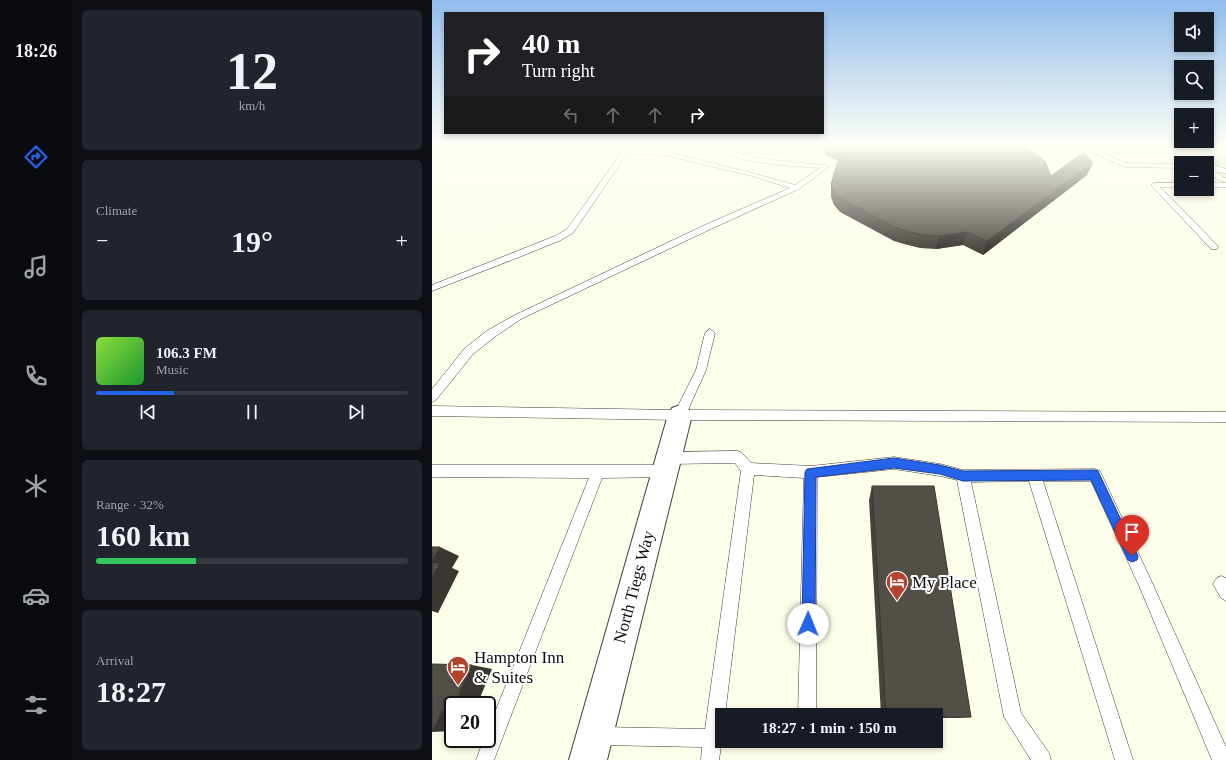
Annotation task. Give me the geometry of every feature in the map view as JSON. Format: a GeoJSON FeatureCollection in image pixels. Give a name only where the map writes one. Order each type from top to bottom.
{"type":"FeatureCollection","features":[{"type":"Feature","properties":{"kind":"street","name":"North Tiegs Way"},"geometry":{"type":"LineString","coordinates":[[591,748],[680,415]]}},
{"type":"Feature","properties":{"kind":"lane"},"geometry":{"type":"LineString","coordinates":[[432,288],[558,238],[570,231],[606,180]]}},
{"type":"Feature","properties":{"kind":"lane"},"geometry":{"type":"LineString","coordinates":[[772,180],[797,188]]}},
{"type":"Feature","properties":{"kind":"lane"},"geometry":{"type":"LineString","coordinates":[[432,397],[469,351],[492,333],[518,317],[710,226],[797,188],[809,180]]}},
{"type":"Feature","properties":{"kind":"lane"},"geometry":{"type":"LineString","coordinates":[[1174,185],[1154,185],[1214,247]]}},
{"type":"Feature","properties":{"kind":"lane"},"geometry":{"type":"LineString","coordinates":[[1214,185],[1226,185]]}},
{"type":"Feature","properties":{"kind":"lane"},"geometry":{"type":"LineString","coordinates":[[680,415],[701,370],[710,333]]}},
{"type":"Feature","properties":{"kind":"lane"},"geometry":{"type":"LineString","coordinates":[[432,411],[680,415],[1226,417]]}},
{"type":"Feature","properties":{"kind":"lane"},"geometry":{"type":"LineString","coordinates":[[432,471],[598,472],[738,457],[743,465],[748,469],[811,472],[894,463],[940,470],[963,476],[1095,475],[1145,583],[1222,760]]}},
{"type":"Feature","properties":{"kind":"lane"},"geometry":{"type":"LineString","coordinates":[[721,708],[748,469]]}},
{"type":"Feature","properties":{"kind":"lane"},"geometry":{"type":"LineString","coordinates":[[484,760],[598,472]]}},
{"type":"Feature","properties":{"kind":"lane"},"geometry":{"type":"LineString","coordinates":[[807,708],[811,472]]}},
{"type":"Feature","properties":{"kind":"lane"},"geometry":{"type":"LineString","coordinates":[[1034,475],[1124,760]]}},
{"type":"Feature","properties":{"kind":"lane"},"geometry":{"type":"LineString","coordinates":[[963,476],[1013,717],[1042,760]]}},
{"type":"Feature","properties":{"kind":"lane"},"geometry":{"type":"LineString","coordinates":[[591,748],[715,738]]}},
{"type":"Feature","properties":{"kind":"lane"},"geometry":{"type":"LineString","coordinates":[[710,760],[715,746]]}},
{"type":"Feature","properties":{"kind":"building"},"geometry":{"type":"Polygon","coordinates":[[[832,180],[1069,180],[987,241],[967,232],[939,236],[922,235],[895,227],[841,199],[834,192],[831,184],[832,180]]]}},
{"type":"Feature","properties":{"kind":"building"},"geometry":{"type":"Polygon","coordinates":[[[872,486],[934,486],[971,717],[943,717],[943,708],[886,708],[872,486]]]}},
{"type":"Feature","properties":{"kind":"building"},"geometry":{"type":"Polygon","coordinates":[[[432,547],[440,547],[432,561],[432,547]]]}},
{"type":"Feature","properties":{"kind":"building"},"geometry":{"type":"Polygon","coordinates":[[[432,563],[440,563],[432,578],[432,563]]]}},
{"type":"Feature","properties":{"kind":"building"},"geometry":{"type":"Polygon","coordinates":[[[432,664],[472,665],[458,696],[444,696],[444,711],[442,711],[432,732],[432,664]]]}},
{"type":"Feature","properties":{"kind":"place","name":"My Place"},"geometry":{"type":"Point","coordinates":[897,602]}},
{"type":"Feature","properties":{"kind":"place","name":"Hampton Inn & Suites"},"geometry":{"type":"Point","coordinates":[458,686]}},
{"type":"Feature","properties":{"kind":"route"},"geometry":{"type":"LineString","coordinates":[[808,624],[811,472],[894,463],[940,470],[963,476],[1095,475],[1132,556]]}}]}
